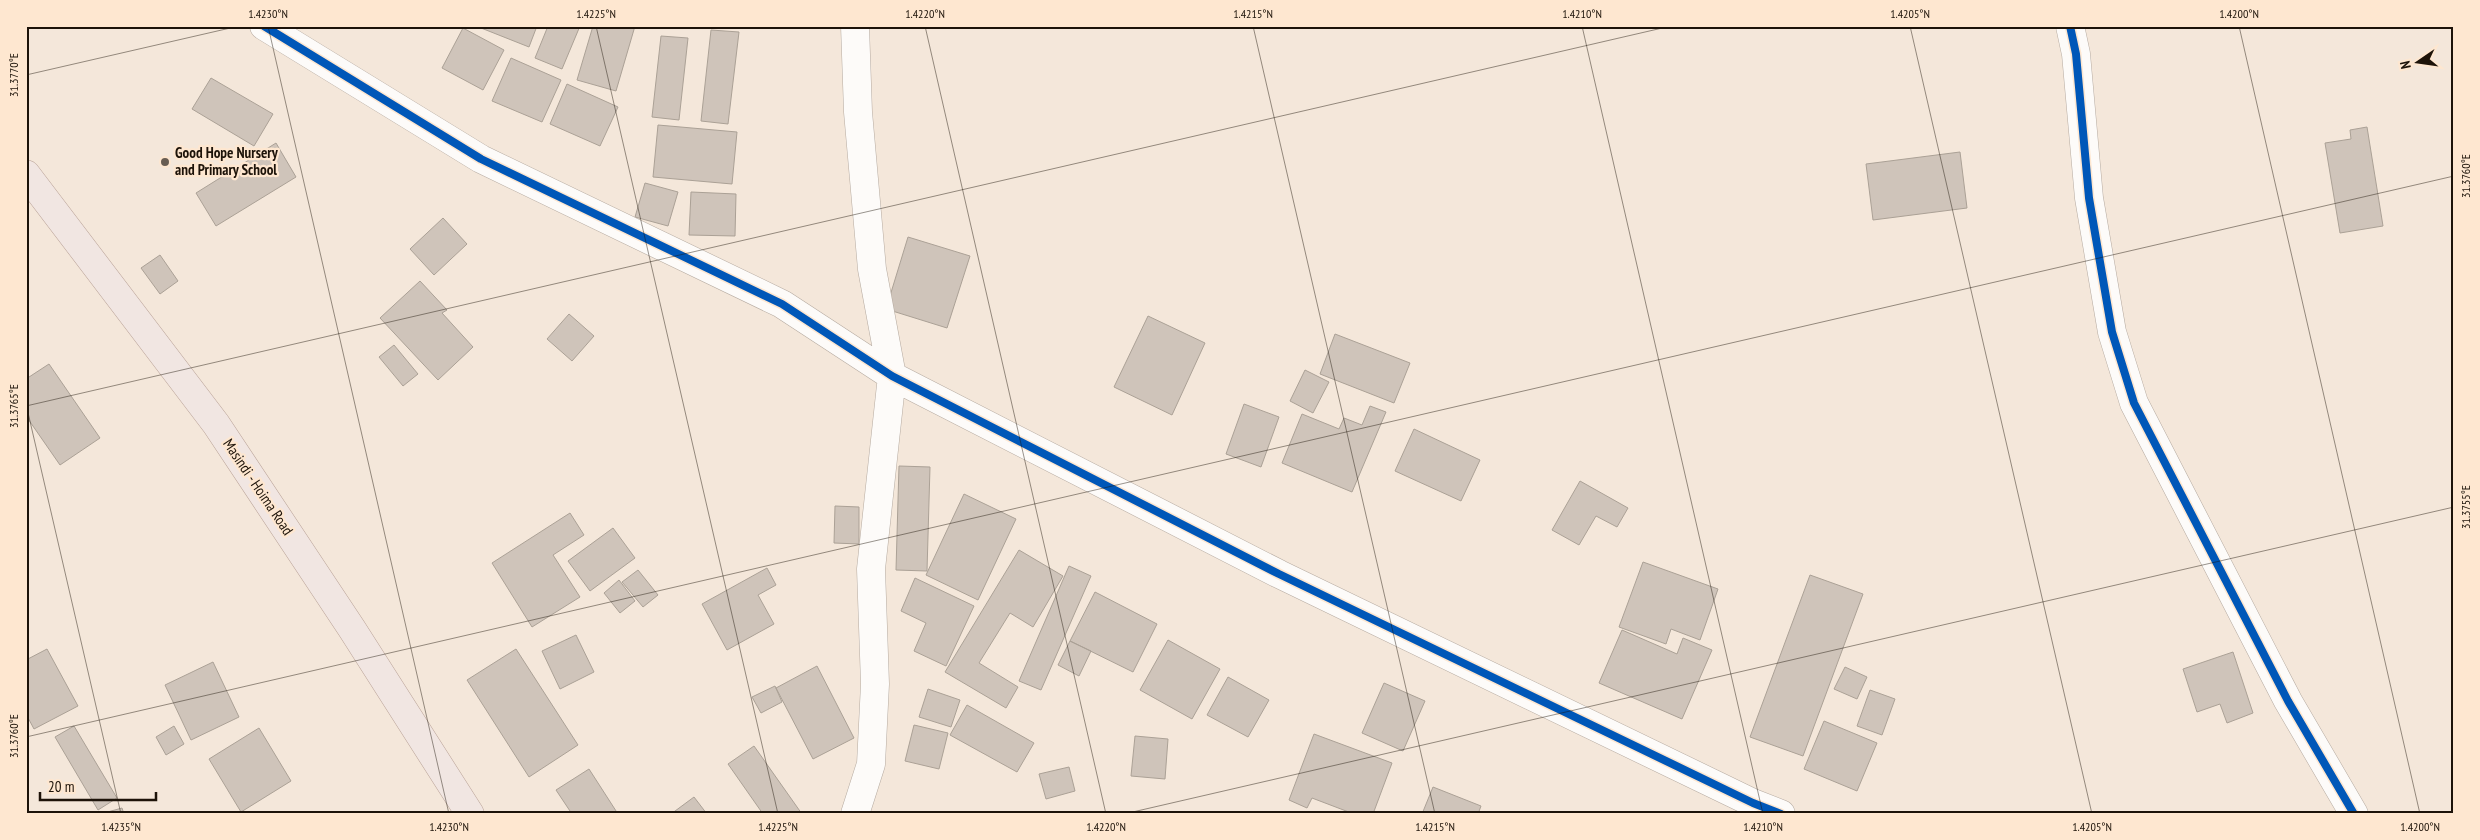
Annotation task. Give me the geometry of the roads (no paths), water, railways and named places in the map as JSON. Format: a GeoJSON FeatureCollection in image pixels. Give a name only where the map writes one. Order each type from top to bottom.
{"type":"FeatureCollection","features":[{"type":"Feature","properties":{"kind":"main road","name":"Masindi - Hoima Road"},"geometry":{"type":"LineString","coordinates":[[26,174],[216,424],[352,629],[470,814]]}},
{"type":"Feature","properties":{"kind":"street"},"geometry":{"type":"LineString","coordinates":[[264,26],[481,160],[782,304],[892,376],[1288,579],[1753,803],[1782,814]]}},
{"type":"Feature","properties":{"kind":"street"},"geometry":{"type":"LineString","coordinates":[[855,26],[858,112],[872,269],[892,376],[871,569],[875,684],[871,764],[855,814]]}},
{"type":"Feature","properties":{"kind":"street"},"geometry":{"type":"LineString","coordinates":[[2070,26],[2076,54],[2089,198],[2112,332],[2134,403],[2288,701],[2354,814]]}},
{"type":"Feature","properties":{"kind":"place","name":"Good Hope Nursery and Primary School"},"geometry":{"type":"Point","coordinates":[165,162]}}]}
